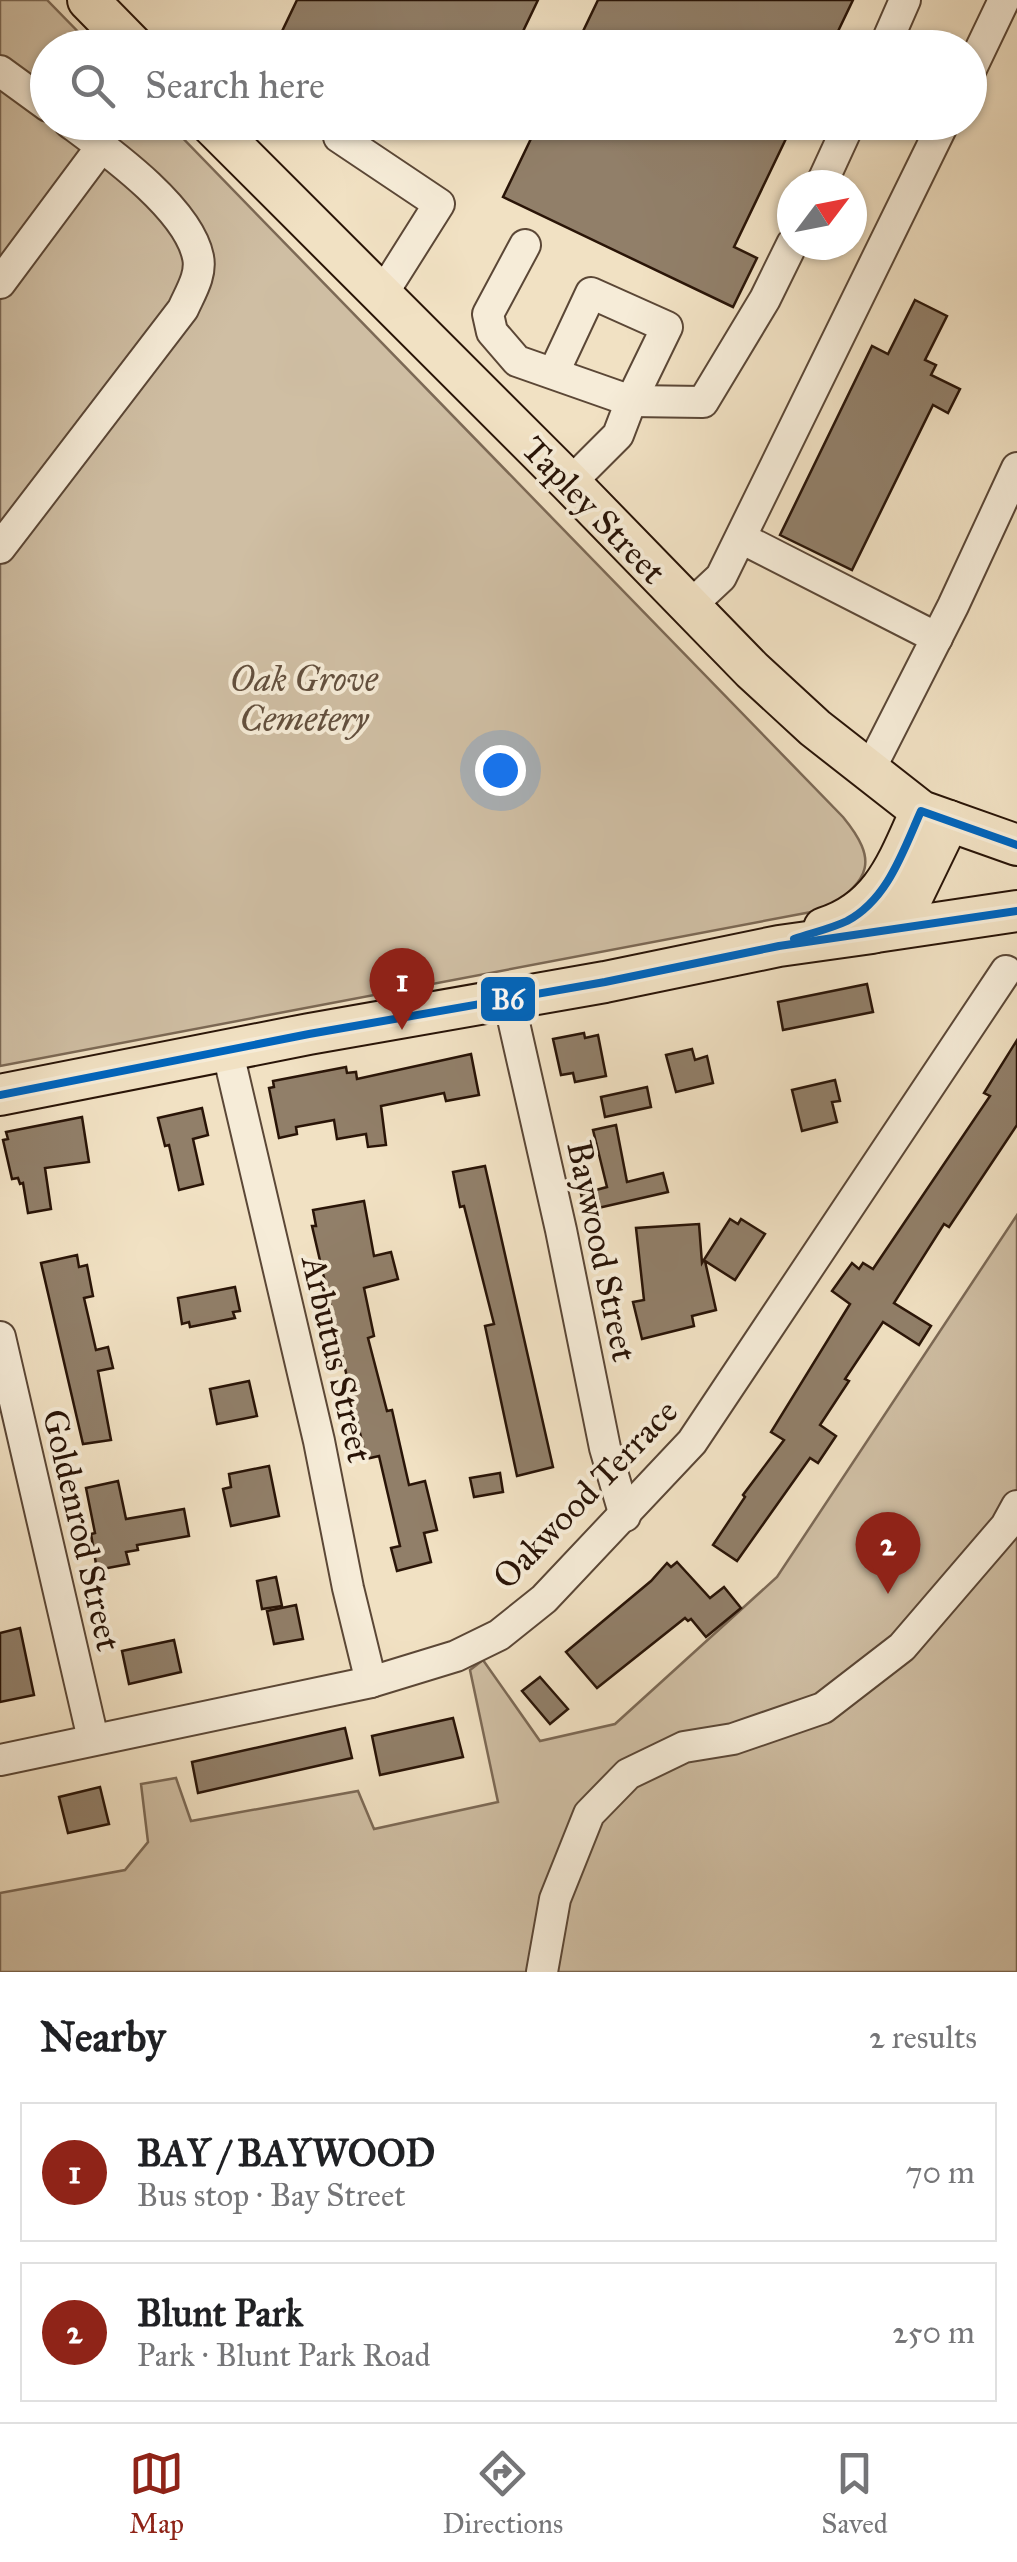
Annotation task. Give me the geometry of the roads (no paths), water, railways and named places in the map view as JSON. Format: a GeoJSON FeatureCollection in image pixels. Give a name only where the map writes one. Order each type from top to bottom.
{"type":"FeatureCollection","features":[{"type":"Feature","properties":{"kind":"main road"},"geometry":{"type":"LineString","coordinates":[[94,2],[119,30]]}},
{"type":"Feature","properties":{"kind":"main road","name":"Tapley Street"},"geometry":{"type":"LineString","coordinates":[[227,140],[689,607],[815,728],[935,816],[1017,846]]}},
{"type":"Feature","properties":{"kind":"main road"},"geometry":{"type":"LineString","coordinates":[[872,933],[904,914],[935,816]]}},
{"type":"Feature","properties":{"kind":"main road"},"geometry":{"type":"LineString","coordinates":[[779,946],[847,921],[863,910],[935,816]]}},
{"type":"Feature","properties":{"kind":"main road"},"geometry":{"type":"LineString","coordinates":[[0,1095],[309,1034],[509,1001],[779,946],[1017,911]]}},
{"type":"Feature","properties":{"kind":"street"},"geometry":{"type":"LineString","coordinates":[[892,30],[905,0]]}},
{"type":"Feature","properties":{"kind":"street"},"geometry":{"type":"LineString","coordinates":[[987,36],[1004,0]]}},
{"type":"Feature","properties":{"kind":"street"},"geometry":{"type":"LineString","coordinates":[[0,71],[30,93]]}},
{"type":"Feature","properties":{"kind":"street"},"geometry":{"type":"LineString","coordinates":[[0,548],[182,308],[198,276],[198,257],[172,211],[134,172],[94,140]]}},
{"type":"Feature","properties":{"kind":"street"},"geometry":{"type":"LineString","coordinates":[[342,140],[440,204],[381,296]]}},
{"type":"Feature","properties":{"kind":"street"},"geometry":{"type":"LineString","coordinates":[[827,170],[841,140]]}},
{"type":"Feature","properties":{"kind":"street"},"geometry":{"type":"LineString","coordinates":[[689,607],[721,577],[935,140]]}},
{"type":"Feature","properties":{"kind":"street"},"geometry":{"type":"LineString","coordinates":[[0,283],[102,146]]}},
{"type":"Feature","properties":{"kind":"street"},"geometry":{"type":"LineString","coordinates":[[525,245],[488,314],[492,332],[517,361],[631,402],[703,402],[765,300],[784,260]]}},
{"type":"Feature","properties":{"kind":"street"},"geometry":{"type":"LineString","coordinates":[[554,372],[592,293],[667,327],[618,435],[570,483]]}},
{"type":"Feature","properties":{"kind":"street"},"geometry":{"type":"LineString","coordinates":[[868,770],[937,638],[1017,468]]}},
{"type":"Feature","properties":{"kind":"street"},"geometry":{"type":"LineString","coordinates":[[740,538],[937,638]]}},
{"type":"Feature","properties":{"kind":"street","name":"Oakwood Terrace"},"geometry":{"type":"LineString","coordinates":[[0,1760],[371,1682],[456,1656],[498,1634],[544,1599],[692,1442],[1006,971]]}},
{"type":"Feature","properties":{"kind":"street","name":"Baywood Street"},"geometry":{"type":"LineString","coordinates":[[509,1001],[606,1448],[626,1516]]}},
{"type":"Feature","properties":{"kind":"street","name":"Arbutus Street"},"geometry":{"type":"LineString","coordinates":[[228,1052],[371,1682]]}},
{"type":"Feature","properties":{"kind":"street","name":"Goldenrod Street"},"geometry":{"type":"LineString","coordinates":[[0,1337],[93,1739]]}},
{"type":"Feature","properties":{"kind":"street"},"geometry":{"type":"LineString","coordinates":[[542,1972],[556,1899],[589,1814],[628,1774],[684,1747],[733,1739],[824,1708],[902,1648],[1006,1526],[1017,1506]]}},
{"type":"Feature","properties":{"kind":"place","name":"BAY / BAYWOOD"},"geometry":{"type":"Point","coordinates":[402,1030]}},
{"type":"Feature","properties":{"kind":"place","name":"Blunt Park"},"geometry":{"type":"Point","coordinates":[888,1594]}},
{"type":"Feature","properties":{"kind":"park label","name":"Oak Grove Cemetery"},"geometry":{"type":"Point","coordinates":[304,699]}}]}
